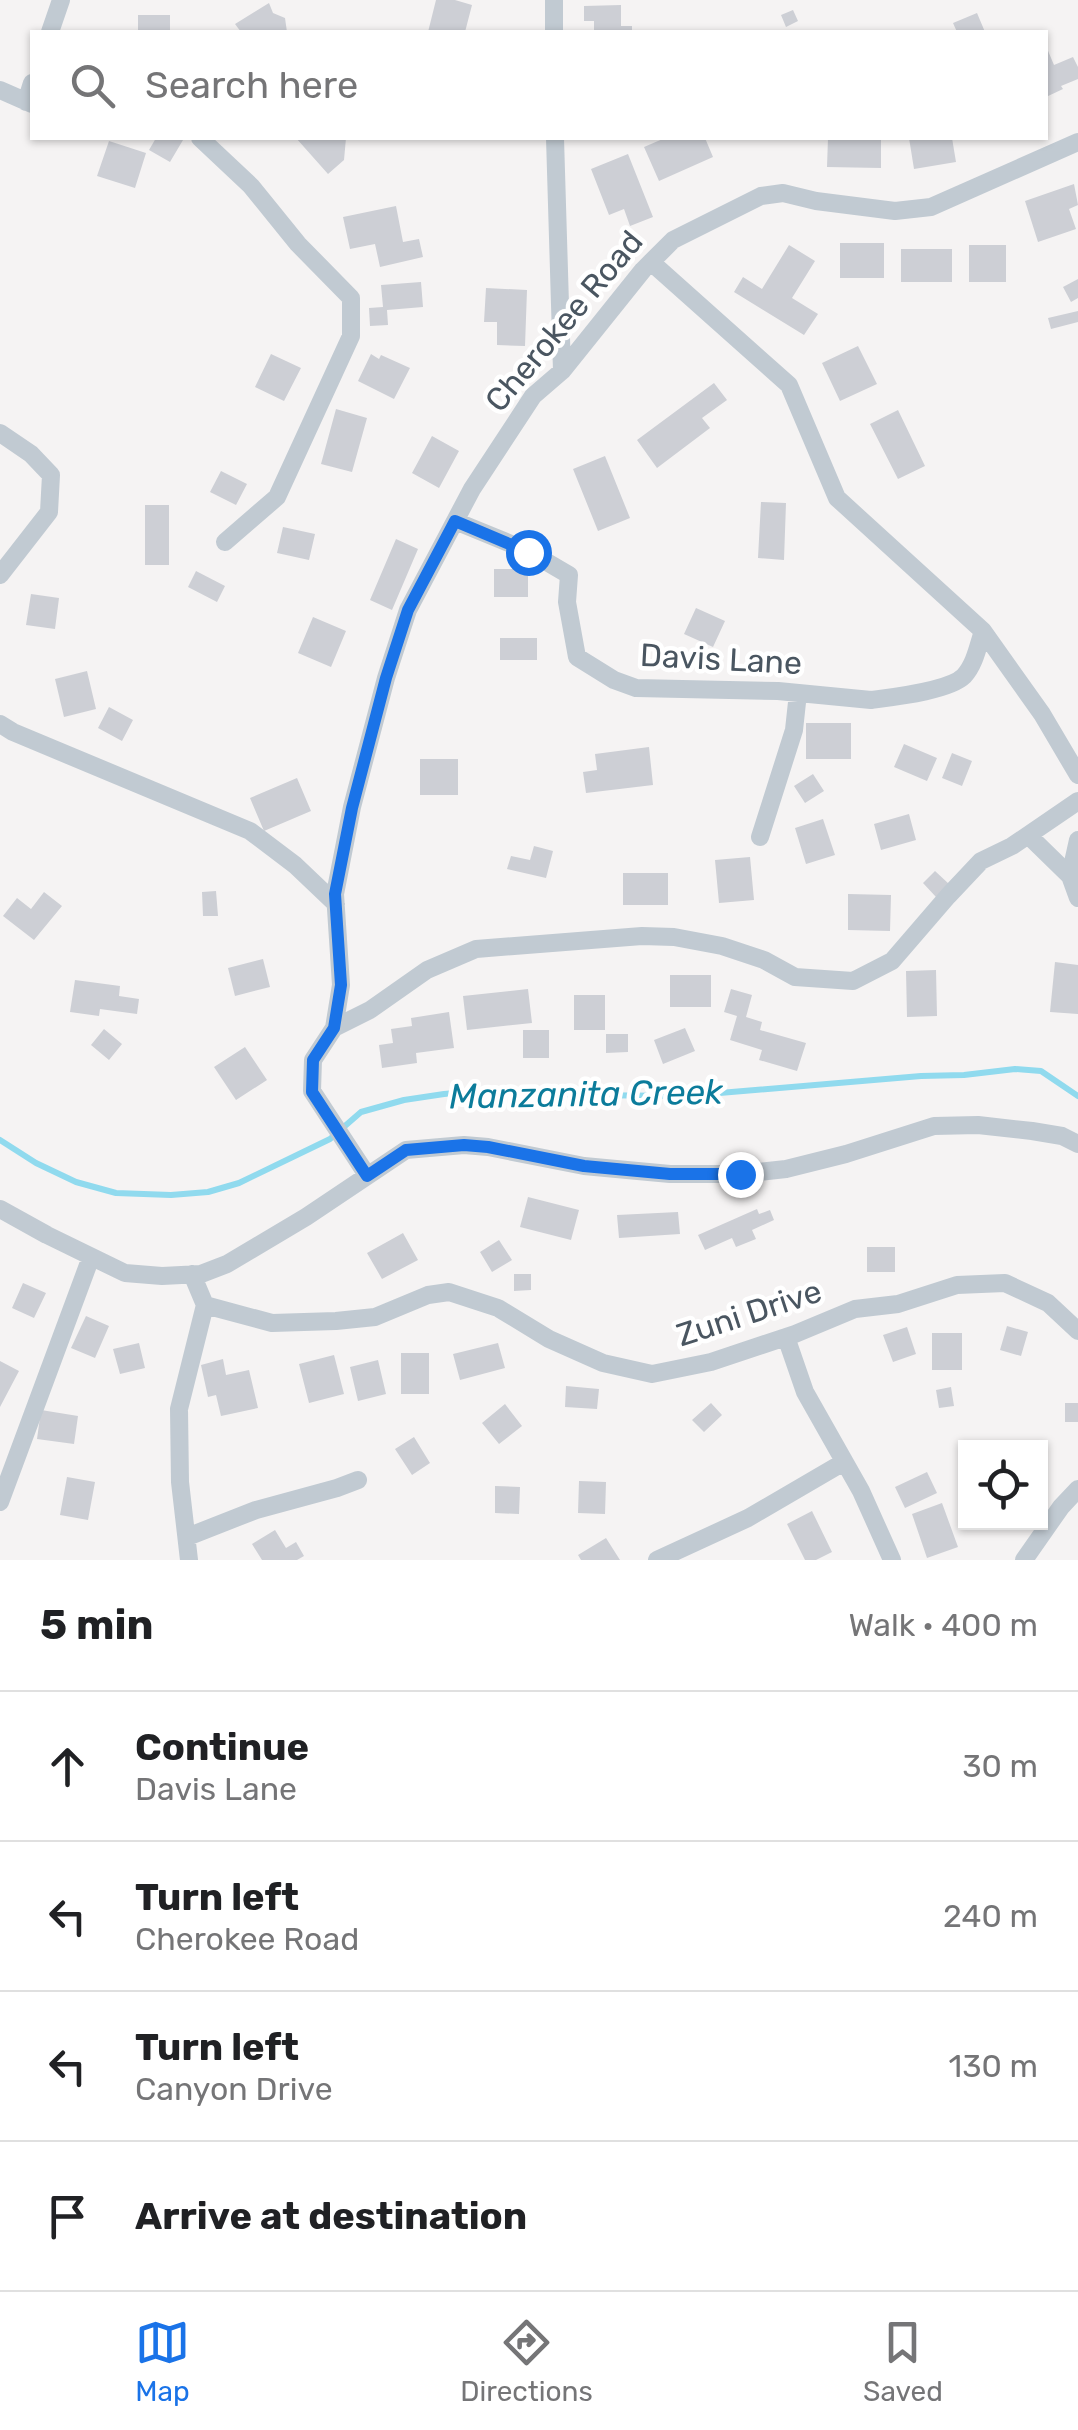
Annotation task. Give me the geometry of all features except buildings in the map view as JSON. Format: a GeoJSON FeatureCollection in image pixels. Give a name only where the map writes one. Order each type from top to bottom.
{"type":"FeatureCollection","features":[{"type":"Feature","properties":{"kind":"street"},"geometry":{"type":"LineString","coordinates":[[51,30],[61,0]]}},
{"type":"Feature","properties":{"kind":"street"},"geometry":{"type":"LineString","coordinates":[[554,0],[554,30]]}},
{"type":"Feature","properties":{"kind":"street"},"geometry":{"type":"LineString","coordinates":[[0,90],[29,103]]}},
{"type":"Feature","properties":{"kind":"street"},"geometry":{"type":"LineString","coordinates":[[202,140],[251,186],[298,244],[351,298],[351,336],[277,497],[226,542]]}},
{"type":"Feature","properties":{"kind":"street"},"geometry":{"type":"LineString","coordinates":[[555,140],[562,371]]}},
{"type":"Feature","properties":{"kind":"street","name":"Cherokee Road"},"geometry":{"type":"LineString","coordinates":[[367,1176],[312,1092],[313,1060],[334,1028],[341,985],[335,894],[352,808],[408,610],[472,489],[533,396],[562,371],[672,240],[761,196],[784,193],[896,212],[931,207],[1078,142]]}},
{"type":"Feature","properties":{"kind":"street"},"geometry":{"type":"LineString","coordinates":[[650,262],[789,384],[838,498],[983,631],[1042,714],[1078,775]]}},
{"type":"Feature","properties":{"kind":"street"},"geometry":{"type":"LineString","coordinates":[[0,433],[31,454],[51,475],[49,512],[0,575]]}},
{"type":"Feature","properties":{"kind":"street","name":"Davis Lane"},"geometry":{"type":"LineString","coordinates":[[455,521],[528,552],[569,575],[567,602],[577,658],[636,688],[798,693],[870,700],[945,686],[962,678],[973,662],[983,631]]}},
{"type":"Feature","properties":{"kind":"street"},"geometry":{"type":"LineString","coordinates":[[760,837],[794,730],[798,693]]}},
{"type":"Feature","properties":{"kind":"street"},"geometry":{"type":"LineString","coordinates":[[0,724],[250,831],[295,865],[336,904]]}},
{"type":"Feature","properties":{"kind":"street"},"geometry":{"type":"LineString","coordinates":[[334,1028],[370,1010],[428,970],[476,949],[508,946],[674,937],[722,946],[764,960],[795,977],[853,981],[892,961],[981,862],[1078,801]]}},
{"type":"Feature","properties":{"kind":"street"},"geometry":{"type":"LineString","coordinates":[[1028,835],[1070,876],[1078,898]]}},
{"type":"Feature","properties":{"kind":"street"},"geometry":{"type":"LineString","coordinates":[[1070,876],[1078,840]]}},
{"type":"Feature","properties":{"kind":"street"},"geometry":{"type":"LineString","coordinates":[[0,1209],[125,1273],[201,1274],[227,1264],[306,1217],[406,1150],[464,1145],[584,1166],[670,1174],[740,1174],[786,1169],[934,1126],[978,1125],[1032,1131],[1062,1136],[1078,1144]]}},
{"type":"Feature","properties":{"kind":"street"},"geometry":{"type":"LineString","coordinates":[[0,1502],[91,1257]]}},
{"type":"Feature","properties":{"kind":"street"},"geometry":{"type":"LineString","coordinates":[[189,1560],[180,1482],[179,1408],[205,1305],[192,1274]]}},
{"type":"Feature","properties":{"kind":"street","name":"Zuni Drive"},"geometry":{"type":"LineString","coordinates":[[205,1305],[272,1323],[336,1321],[375,1317],[428,1295],[450,1292],[498,1308],[550,1339],[603,1363],[652,1374],[711,1362],[855,1309],[898,1304],[957,1285],[1006,1283],[1048,1303],[1078,1331]]}},
{"type":"Feature","properties":{"kind":"street"},"geometry":{"type":"LineString","coordinates":[[786,1337],[805,1392],[860,1491],[892,1560]]}},
{"type":"Feature","properties":{"kind":"street"},"geometry":{"type":"LineString","coordinates":[[657,1560],[748,1518],[844,1462]]}},
{"type":"Feature","properties":{"kind":"street"},"geometry":{"type":"LineString","coordinates":[[188,1538],[256,1510],[358,1480]]}},
{"type":"Feature","properties":{"kind":"street"},"geometry":{"type":"LineString","coordinates":[[1024,1560],[1078,1489]]}},
{"type":"Feature","properties":{"kind":"waterway","name":"Manzanita Creek"},"geometry":{"type":"LineString","coordinates":[[0,1140],[76,1182],[116,1193],[171,1195],[208,1192],[239,1183],[330,1139],[361,1112],[444,1094],[489,1090],[684,1096],[1015,1069],[1041,1071],[1078,1096]]}},
{"type":"Feature","properties":{"kind":"route"},"geometry":{"type":"LineString","coordinates":[[528,552],[455,521],[408,610],[352,808],[335,894],[341,985],[334,1028],[313,1060],[312,1092],[367,1176],[406,1150],[464,1145],[584,1166],[670,1174],[740,1174]]}}]}
